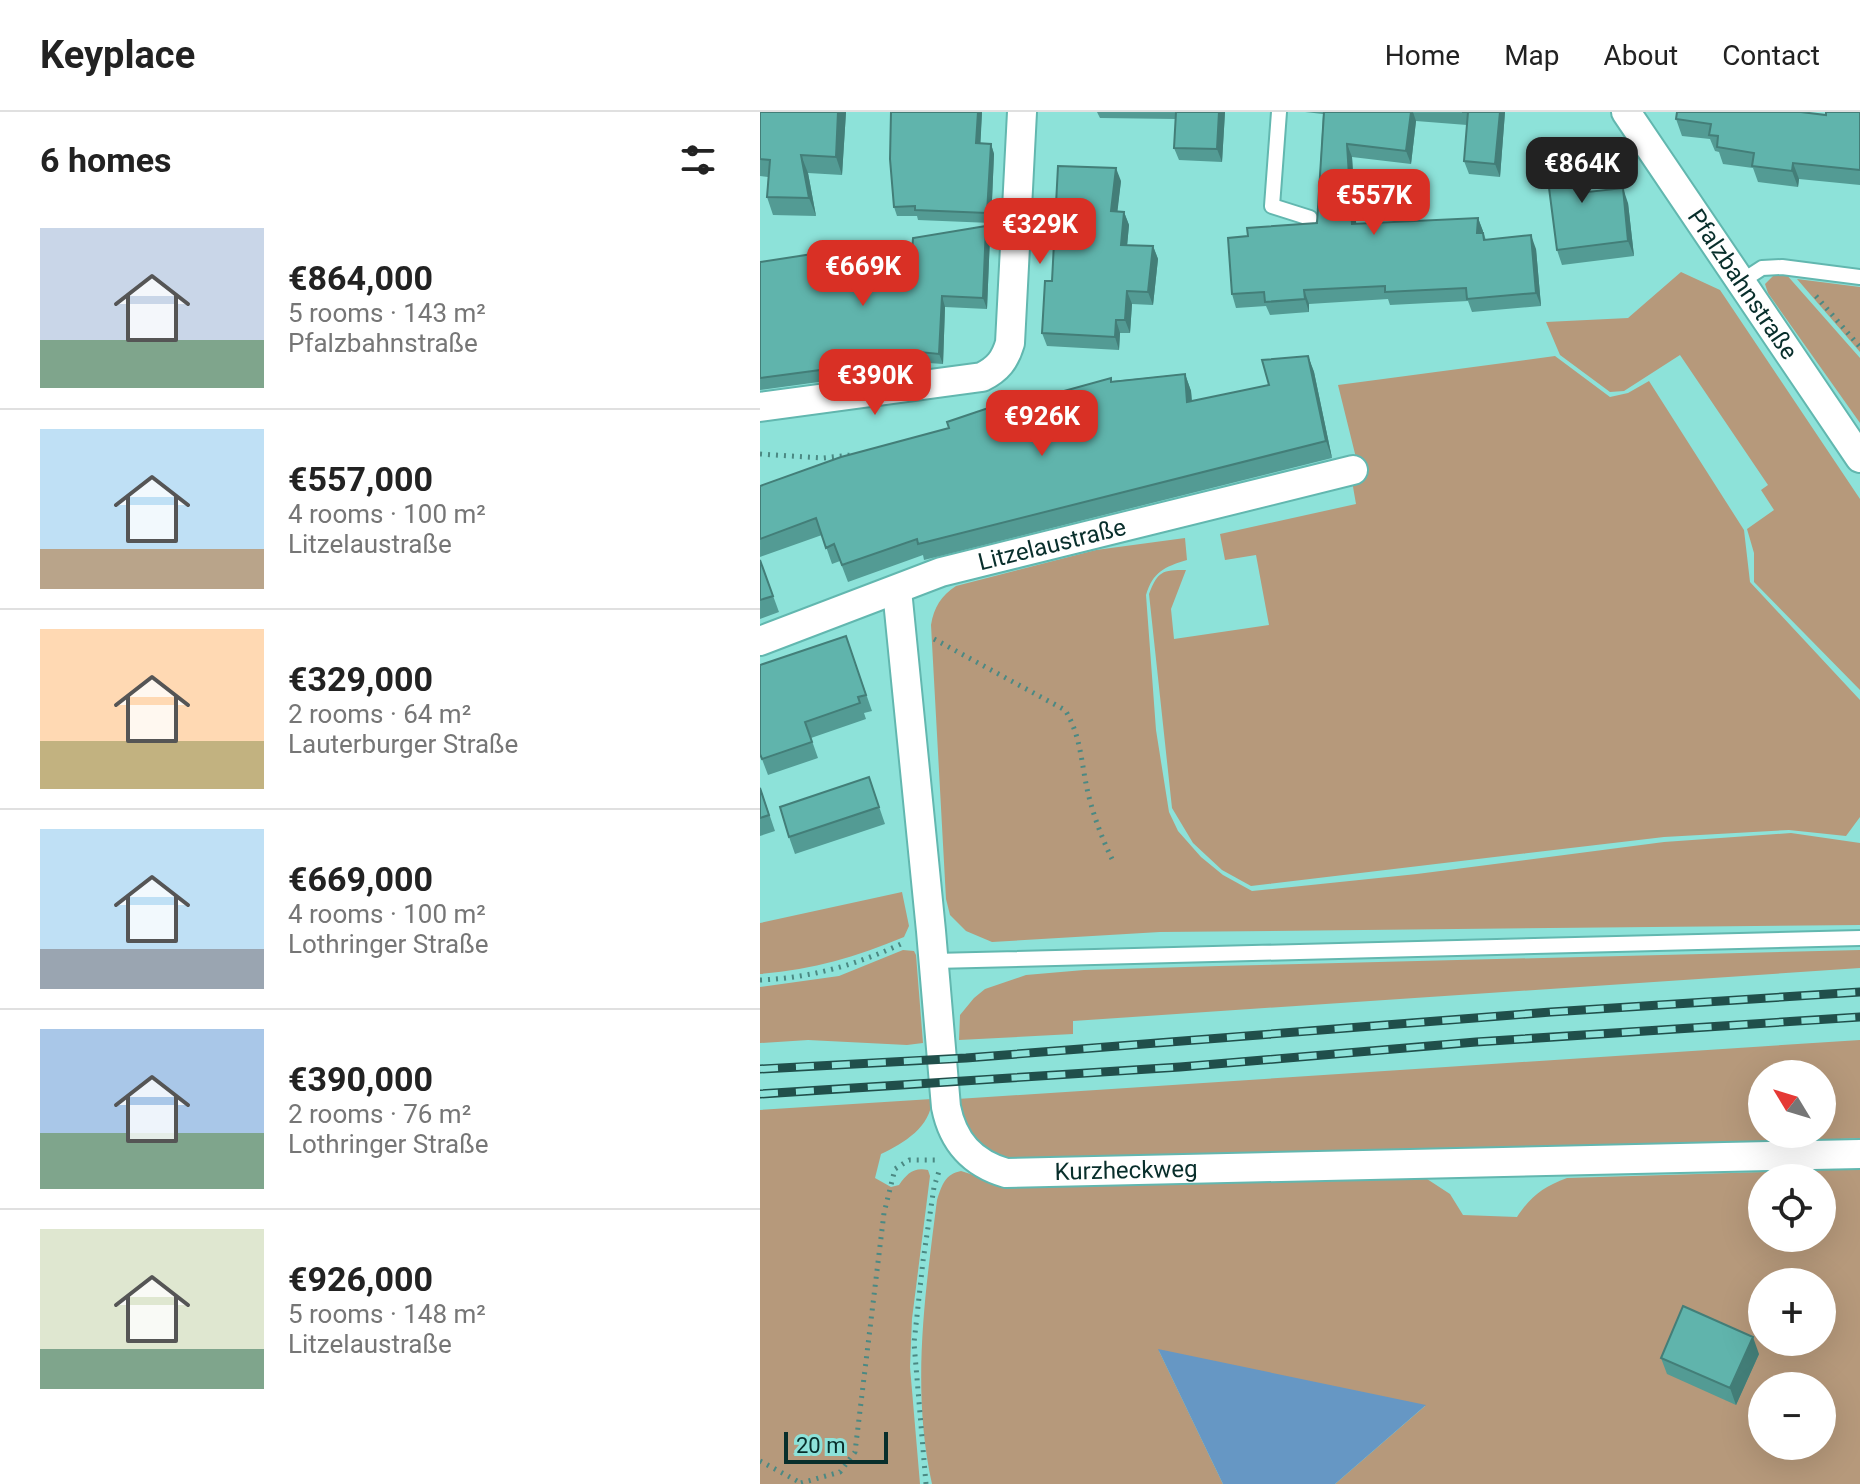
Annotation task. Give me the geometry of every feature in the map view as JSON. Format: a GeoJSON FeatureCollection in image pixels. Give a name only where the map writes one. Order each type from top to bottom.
{"type":"FeatureCollection","features":[{"type":"Feature","properties":{"kind":"street"},"geometry":{"type":"LineString","coordinates":[[760,407],[982,377],[994,371],[1006,358],[1010,343],[1022,112]]}},
{"type":"Feature","properties":{"kind":"street","name":"Pfalzbahnstraße"},"geometry":{"type":"LineString","coordinates":[[1626,112],[1860,458]]}},
{"type":"Feature","properties":{"kind":"street","name":"Litzelaustraße"},"geometry":{"type":"LineString","coordinates":[[760,641],[941,572],[1353,470]]}},
{"type":"Feature","properties":{"kind":"street","name":"Kurzheckweg"},"geometry":{"type":"LineString","coordinates":[[897,590],[946,1107],[950,1127],[968,1153],[981,1163],[1006,1173],[1860,1154]]}},
{"type":"Feature","properties":{"kind":"lane"},"geometry":{"type":"LineString","coordinates":[[1279,112],[1272,206],[1310,218]]}},
{"type":"Feature","properties":{"kind":"lane"},"geometry":{"type":"LineString","coordinates":[[1742,281],[1762,268],[1792,268],[1860,277]]}},
{"type":"Feature","properties":{"kind":"lane"},"geometry":{"type":"LineString","coordinates":[[934,961],[1860,938]]}},
{"type":"Feature","properties":{"kind":"path"},"geometry":{"type":"LineString","coordinates":[[1792,268],[1860,347]]}},
{"type":"Feature","properties":{"kind":"path"},"geometry":{"type":"LineString","coordinates":[[760,454],[823,458],[859,454]]}},
{"type":"Feature","properties":{"kind":"path"},"geometry":{"type":"LineString","coordinates":[[900,625],[943,643],[1065,710],[1075,727],[1088,794],[1100,834],[1114,863]]}},
{"type":"Feature","properties":{"kind":"path"},"geometry":{"type":"LineString","coordinates":[[760,980],[856,964],[931,931]]}},
{"type":"Feature","properties":{"kind":"path"},"geometry":{"type":"LineString","coordinates":[[760,1461],[802,1483],[840,1472],[855,1452],[884,1213],[895,1169],[909,1160],[942,1159],[934,1187],[914,1343],[926,1484]]}},
{"type":"Feature","properties":{"kind":"shaded area"},"geometry":{"type":"Polygon","coordinates":[[[1681,272],[1720,290],[1860,499],[1860,690],[1754,582],[1754,553],[1747,529],[1774,510],[1761,490],[1768,485],[1680,355],[1624,391],[1610,392],[1560,355],[1546,322],[1628,318],[1681,272]]]}},
{"type":"Feature","properties":{"kind":"shaded area"},"geometry":{"type":"Polygon","coordinates":[[[1785,273],[1860,358],[1860,423],[1768,293],[1765,284],[1775,274],[1785,273]]]}},
{"type":"Feature","properties":{"kind":"shaded area"},"geometry":{"type":"Polygon","coordinates":[[[1797,279],[1860,287],[1860,352],[1797,279]]]}},
{"type":"Feature","properties":{"kind":"shaded area"},"geometry":{"type":"Polygon","coordinates":[[[1555,356],[1610,397],[1628,393],[1649,381],[1744,530],[1750,582],[1860,700],[1860,817],[1846,836],[1789,830],[1664,837],[1251,886],[1222,870],[1193,843],[1172,808],[1149,594],[1158,576],[1186,570],[1171,609],[1174,639],[1269,625],[1256,555],[1225,560],[1220,534],[1356,504],[1352,481],[1361,478],[1338,385],[1555,356]]]}},
{"type":"Feature","properties":{"kind":"shaded area"},"geometry":{"type":"Polygon","coordinates":[[[1185,538],[1187,560],[1160,572],[1146,595],[1156,730],[1169,812],[1178,831],[1201,857],[1223,875],[1252,891],[1417,874],[1664,842],[1791,833],[1860,843],[1860,925],[1160,932],[992,942],[966,931],[950,915],[946,899],[931,625],[936,607],[956,586],[1096,550],[1185,538]]]}},
{"type":"Feature","properties":{"kind":"shaded area"},"geometry":{"type":"Polygon","coordinates":[[[902,892],[909,926],[904,937],[834,962],[760,974],[760,923],[902,892]]]}},
{"type":"Feature","properties":{"kind":"shaded area"},"geometry":{"type":"Polygon","coordinates":[[[903,950],[914,951],[916,955],[923,1043],[907,1045],[808,1040],[760,1043],[760,987],[839,976],[903,950]]]}},
{"type":"Feature","properties":{"kind":"shaded area"},"geometry":{"type":"Polygon","coordinates":[[[1860,950],[1860,968],[1073,1021],[1073,1034],[959,1040],[960,1015],[974,998],[985,989],[1026,975],[1084,970],[1860,950]]]}},
{"type":"Feature","properties":{"kind":"shaded area"},"geometry":{"type":"Polygon","coordinates":[[[1860,1040],[1860,1138],[1836,1139],[1836,1060],[1748,1060],[1748,1143],[1013,1162],[981,1146],[965,1123],[957,1099],[1860,1040]]]}},
{"type":"Feature","properties":{"kind":"shaded area"},"geometry":{"type":"Polygon","coordinates":[[[932,1099],[927,1118],[915,1133],[881,1154],[875,1178],[891,1187],[899,1185],[914,1171],[928,1170],[930,1176],[912,1319],[910,1367],[920,1484],[760,1484],[760,1110],[932,1099]]]}},
{"type":"Feature","properties":{"kind":"shaded area"},"geometry":{"type":"Polygon","coordinates":[[[1860,1169],[1860,1484],[1335,1484],[1425,1406],[1159,1351],[1223,1484],[932,1484],[922,1413],[922,1342],[937,1200],[945,1181],[956,1172],[1008,1186],[1427,1179],[1450,1194],[1463,1215],[1517,1217],[1527,1203],[1551,1185],[1567,1178],[1748,1172],[1748,1252],[1836,1252],[1836,1170],[1860,1169]]]}},
{"type":"Feature","properties":{"kind":"water"},"geometry":{"type":"Polygon","coordinates":[[[1158,1349],[1426,1405],[1335,1484],[1223,1484],[1158,1349]]]}},
{"type":"Feature","properties":{"kind":"building"},"geometry":{"type":"Polygon","coordinates":[[[760,112],[838,112],[836,157],[801,155],[809,198],[767,197],[770,160],[760,159],[760,112]]]}},
{"type":"Feature","properties":{"kind":"building"},"geometry":{"type":"Polygon","coordinates":[[[891,112],[978,112],[976,143],[991,144],[987,213],[894,207],[890,159],[891,112]]]}},
{"type":"Feature","properties":{"kind":"building"},"geometry":{"type":"Polygon","coordinates":[[[1176,112],[1219,112],[1217,149],[1174,148],[1176,112]]]}},
{"type":"Feature","properties":{"kind":"building"},"geometry":{"type":"Polygon","coordinates":[[[1324,112],[1411,112],[1406,151],[1347,144],[1352,224],[1478,218],[1477,233],[1483,233],[1484,240],[1531,235],[1536,293],[1467,299],[1466,288],[1385,292],[1385,286],[1304,290],[1305,299],[1265,302],[1264,292],[1232,294],[1228,238],[1248,236],[1247,228],[1317,223],[1324,112]]]}},
{"type":"Feature","properties":{"kind":"building"},"geometry":{"type":"Polygon","coordinates":[[[1468,112],[1500,112],[1495,164],[1464,161],[1468,112]]]}},
{"type":"Feature","properties":{"kind":"building"},"geometry":{"type":"Polygon","coordinates":[[[1677,112],[1801,112],[1826,115],[1826,112],[1860,112],[1860,170],[1793,163],[1792,171],[1752,166],[1754,153],[1717,147],[1718,136],[1709,135],[1711,124],[1676,119],[1677,112]]]}},
{"type":"Feature","properties":{"kind":"building"},"geometry":{"type":"Polygon","coordinates":[[[1576,145],[1581,187],[1587,186],[1588,192],[1623,188],[1628,241],[1557,250],[1544,149],[1576,145]]]}},
{"type":"Feature","properties":{"kind":"building"},"geometry":{"type":"Polygon","coordinates":[[[1058,166],[1116,168],[1111,211],[1124,212],[1121,245],[1153,246],[1148,292],[1127,291],[1125,320],[1116,320],[1115,337],[1042,333],[1045,281],[1052,281],[1058,166]]]}},
{"type":"Feature","properties":{"kind":"building"},"geometry":{"type":"Polygon","coordinates":[[[986,226],[983,298],[942,296],[939,354],[910,351],[910,358],[760,378],[760,262],[819,253],[823,283],[910,286],[913,238],[986,226]]]}},
{"type":"Feature","properties":{"kind":"building"},"geometry":{"type":"Polygon","coordinates":[[[1308,356],[1326,441],[918,544],[917,539],[842,565],[834,544],[826,548],[816,518],[760,539],[760,486],[841,457],[949,428],[947,422],[1033,393],[1035,399],[1111,378],[1111,382],[1185,374],[1187,402],[1269,385],[1262,360],[1308,356]]]}},
{"type":"Feature","properties":{"kind":"building"},"geometry":{"type":"Polygon","coordinates":[[[760,560],[773,596],[760,600],[760,560]]]}},
{"type":"Feature","properties":{"kind":"building"},"geometry":{"type":"Polygon","coordinates":[[[846,636],[866,695],[858,697],[860,703],[805,722],[812,742],[762,759],[760,665],[846,636]]]}},
{"type":"Feature","properties":{"kind":"building"},"geometry":{"type":"Polygon","coordinates":[[[869,777],[879,807],[789,837],[780,807],[869,777]]]}},
{"type":"Feature","properties":{"kind":"building"},"geometry":{"type":"Polygon","coordinates":[[[760,788],[769,815],[760,818],[760,788]]]}},
{"type":"Feature","properties":{"kind":"building"},"geometry":{"type":"Polygon","coordinates":[[[1683,1306],[1748,1335],[1748,1348],[1730,1388],[1661,1358],[1683,1306]]]}},
{"type":"Feature","properties":{"kind":"railway"},"geometry":{"type":"LineString","coordinates":[[760,1069],[966,1058],[1551,1012],[1860,992]]}},
{"type":"Feature","properties":{"kind":"railway"},"geometry":{"type":"LineString","coordinates":[[760,1094],[1860,1017]]}}]}
